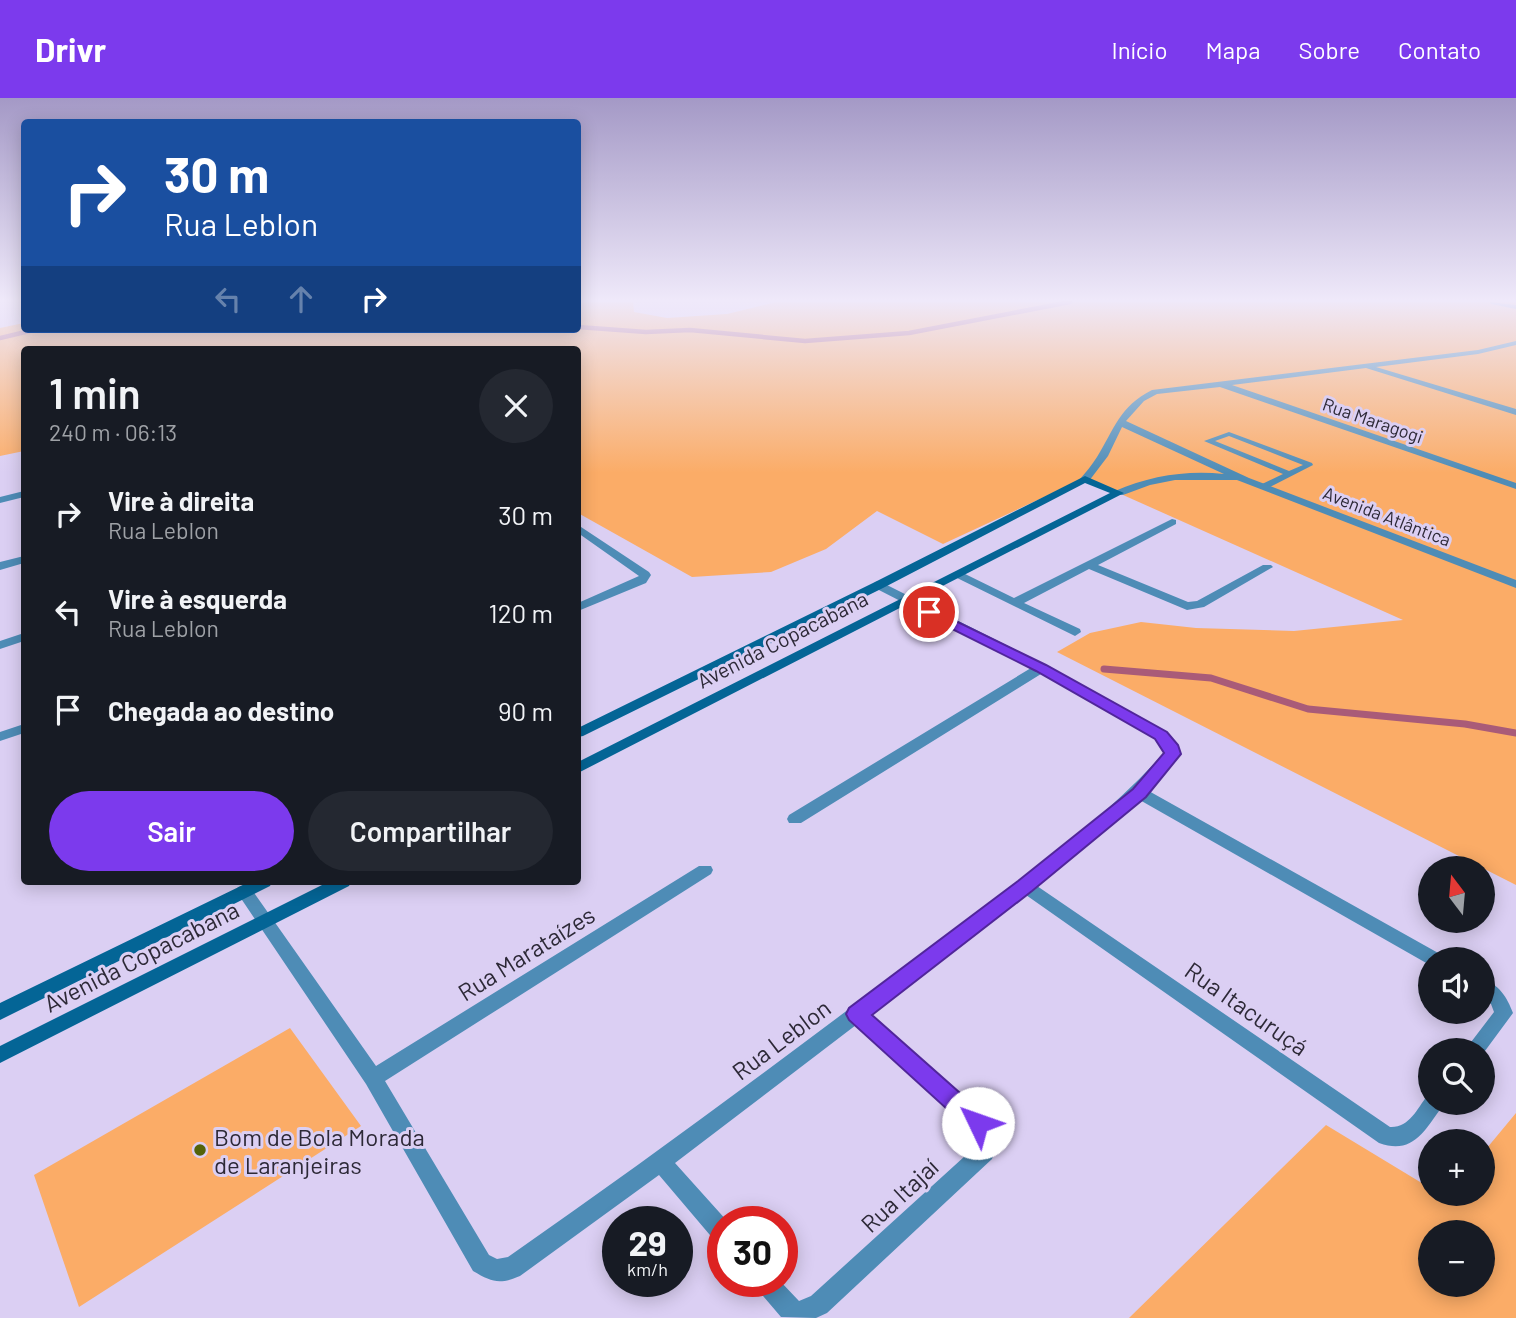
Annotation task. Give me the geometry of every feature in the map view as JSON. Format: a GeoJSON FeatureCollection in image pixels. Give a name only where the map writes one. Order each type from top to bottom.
{"type":"FeatureCollection","features":[{"type":"Feature","properties":{"kind":"street"},"geometry":{"type":"LineString","coordinates":[[1119,493],[1085,479],[1095,470],[1131,405],[1147,395],[1219,383],[1412,359]]}},
{"type":"Feature","properties":{"kind":"street"},"geometry":{"type":"LineString","coordinates":[[1363,365],[1516,412]]}},
{"type":"Feature","properties":{"kind":"street","name":"Rua Maragogi"},"geometry":{"type":"LineString","coordinates":[[1219,383],[1516,486]]}},
{"type":"Feature","properties":{"kind":"street","name":"Avenida Atlântica"},"geometry":{"type":"LineString","coordinates":[[1120,422],[1245,480],[1516,584]]}},
{"type":"Feature","properties":{"kind":"street","name":"Avenida Atlântica"},"geometry":{"type":"LineString","coordinates":[[1119,493],[1142,482],[1169,477],[1245,480]]}},
{"type":"Feature","properties":{"kind":"street","name":"Avenida Copacabana"},"geometry":{"type":"LineString","coordinates":[[581,732],[879,585],[1085,479]]}},
{"type":"Feature","properties":{"kind":"street","name":"Avenida Copacabana"},"geometry":{"type":"LineString","coordinates":[[581,765],[1119,493]]}},
{"type":"Feature","properties":{"kind":"street"},"geometry":{"type":"LineString","coordinates":[[0,500],[21,495]]}},
{"type":"Feature","properties":{"kind":"street"},"geometry":{"type":"LineString","coordinates":[[1014,603],[1172,522]]}},
{"type":"Feature","properties":{"kind":"street"},"geometry":{"type":"LineString","coordinates":[[581,530],[645,575],[642,580],[581,606]]}},
{"type":"Feature","properties":{"kind":"street"},"geometry":{"type":"LineString","coordinates":[[0,566],[21,560]]}},
{"type":"Feature","properties":{"kind":"street"},"geometry":{"type":"LineString","coordinates":[[1088,565],[1187,606],[1200,604],[1267,567]]}},
{"type":"Feature","properties":{"kind":"street"},"geometry":{"type":"LineString","coordinates":[[957,575],[1075,632]]}},
{"type":"Feature","properties":{"kind":"street","name":"Rua Leblon"},"geometry":{"type":"LineString","coordinates":[[244,891],[373,1078],[481,1263],[495,1270],[512,1268],[662,1163],[1025,886],[1140,793],[1172,754],[1170,745],[1161,736],[1041,668],[879,585]]}},
{"type":"Feature","properties":{"kind":"street"},"geometry":{"type":"LineString","coordinates":[[0,645],[21,638]]}},
{"type":"Feature","properties":{"kind":"street"},"geometry":{"type":"LineString","coordinates":[[795,818],[1041,668]]}},
{"type":"Feature","properties":{"kind":"street"},"geometry":{"type":"LineString","coordinates":[[0,737],[21,729]]}},
{"type":"Feature","properties":{"kind":"street"},"geometry":{"type":"LineString","coordinates":[[1140,793],[1418,950]]}},
{"type":"Feature","properties":{"kind":"street","name":"Rua Marataízes"},"geometry":{"type":"LineString","coordinates":[[373,1078],[705,870]]}},
{"type":"Feature","properties":{"kind":"street","name":"Avenida Copacabana"},"geometry":{"type":"LineString","coordinates":[[0,1012],[257,885]]}},
{"type":"Feature","properties":{"kind":"street","name":"Avenida Copacabana"},"geometry":{"type":"LineString","coordinates":[[0,1055],[337,885]]}},
{"type":"Feature","properties":{"kind":"street","name":"Rua Itacuruçá"},"geometry":{"type":"LineString","coordinates":[[1025,886],[1386,1136],[1408,1136],[1424,1115]]}},
{"type":"Feature","properties":{"kind":"street"},"geometry":{"type":"LineString","coordinates":[[1484,1038],[1504,1013],[1495,997]]}},
{"type":"Feature","properties":{"kind":"street","name":"Rua Itajaí"},"geometry":{"type":"LineString","coordinates":[[779,1297],[789,1309],[799,1313],[819,1305],[985,1152],[988,1142],[978,1123],[857,1014]]}},
{"type":"Feature","properties":{"kind":"street"},"geometry":{"type":"LineString","coordinates":[[662,1163],[707,1215]]}},
{"type":"Feature","properties":{"kind":"lane"},"geometry":{"type":"LineString","coordinates":[[1263,487],[1309,465],[1228,433],[1208,441],[1289,474]]}},
{"type":"Feature","properties":{"kind":"shaded area"},"geometry":{"type":"Polygon","coordinates":[[[0,359],[21,359],[21,452],[0,456],[0,359]]]}},
{"type":"Feature","properties":{"kind":"shaded area"},"geometry":{"type":"Polygon","coordinates":[[[581,359],[1516,359],[1516,885],[1495,874],[1495,856],[1459,856],[1057,652],[1090,633],[1141,622],[1196,628],[1294,631],[1403,620],[1085,478],[943,544],[877,511],[826,549],[771,572],[692,577],[581,515],[581,359]]]}},
{"type":"Feature","properties":{"kind":"shaded area","name":"Bom de Bola Morada de Laranjeiras"},"geometry":{"type":"Polygon","coordinates":[[[290,1028],[361,1126],[79,1307],[34,1175],[290,1028]]]}},
{"type":"Feature","properties":{"kind":"shaded area"},"geometry":{"type":"Polygon","coordinates":[[[1516,1113],[1516,1318],[1129,1318],[1326,1125],[1418,1181],[1418,1206],[1495,1206],[1495,1138],[1516,1113]]]}},
{"type":"Feature","properties":{"kind":"waterway"},"geometry":{"type":"LineString","coordinates":[[1104,669],[1211,678],[1308,709],[1465,724],[1516,733]]}},
{"type":"Feature","properties":{"kind":"place","name":"Bom de Bola Morada de Laranjeiras"},"geometry":{"type":"Point","coordinates":[200,1150]}},
{"type":"Feature","properties":{"kind":"route"},"geometry":{"type":"LineString","coordinates":[[929,612],[1041,668],[1161,736],[1170,745],[1172,754],[1140,793],[1025,886],[857,1014],[978,1123]]}}]}
